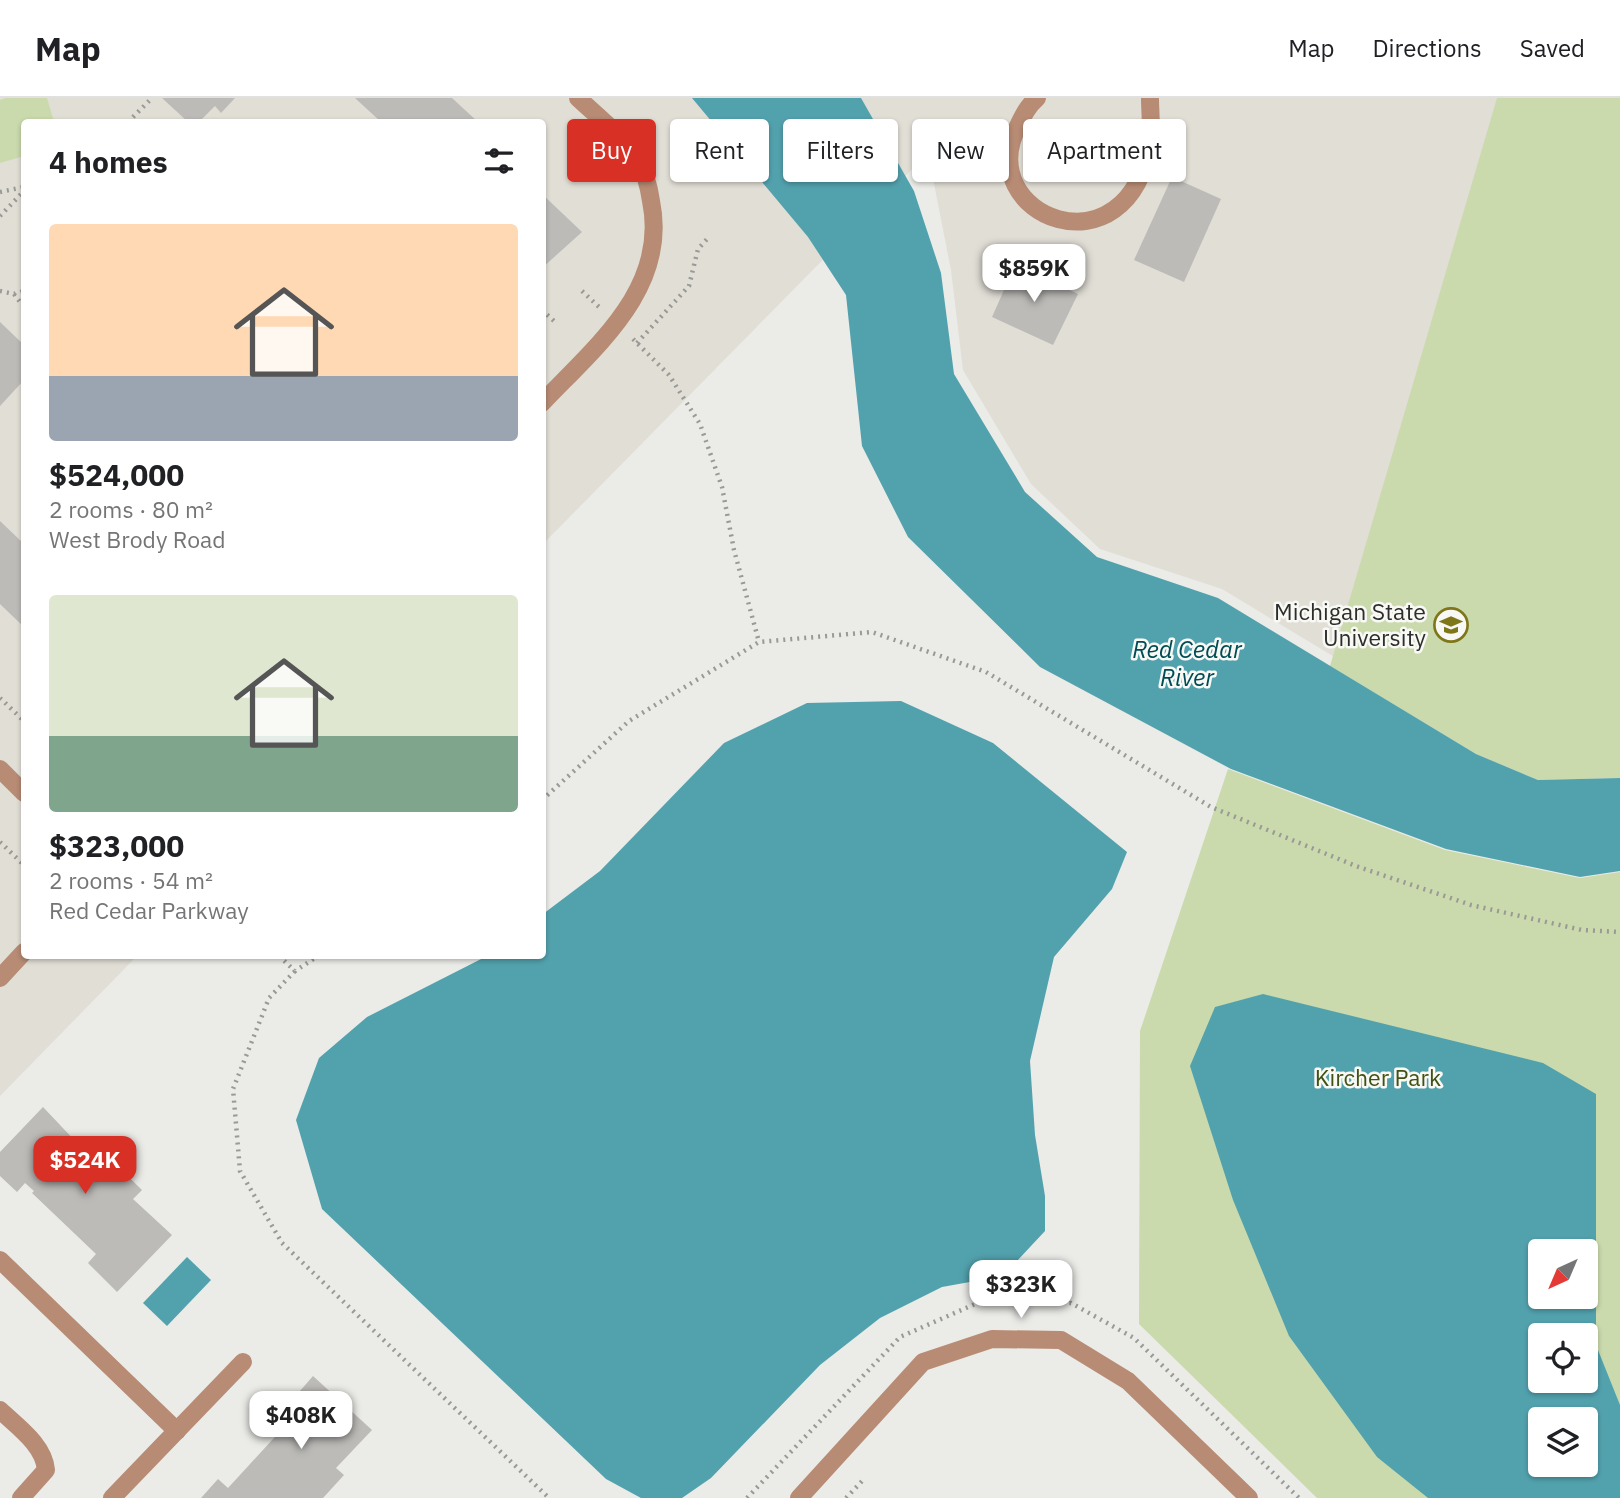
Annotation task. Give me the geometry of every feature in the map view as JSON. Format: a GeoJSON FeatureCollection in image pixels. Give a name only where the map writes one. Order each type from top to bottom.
{"type":"FeatureCollection","features":[{"type":"Feature","properties":{"kind":"street"},"geometry":{"type":"LineString","coordinates":[[546,399],[630,307],[645,277],[653,248],[654,217],[649,187],[638,160],[619,137],[578,98]]}},
{"type":"Feature","properties":{"kind":"street"},"geometry":{"type":"LineString","coordinates":[[1037,98],[1029,105],[1009,142],[1008,166],[1017,192],[1036,209],[1072,224],[1103,218],[1119,208],[1132,193],[1150,141],[1150,98]]}},
{"type":"Feature","properties":{"kind":"street"},"geometry":{"type":"LineString","coordinates":[[0,769],[21,790]]}},
{"type":"Feature","properties":{"kind":"street"},"geometry":{"type":"LineString","coordinates":[[0,978],[21,955]]}},
{"type":"Feature","properties":{"kind":"street"},"geometry":{"type":"LineString","coordinates":[[0,1260],[177,1431]]}},
{"type":"Feature","properties":{"kind":"street"},"geometry":{"type":"LineString","coordinates":[[799,1498],[923,1362],[992,1339],[1061,1340],[1128,1381],[1249,1498]]}},
{"type":"Feature","properties":{"kind":"street"},"geometry":{"type":"LineString","coordinates":[[113,1498],[243,1363]]}},
{"type":"Feature","properties":{"kind":"street"},"geometry":{"type":"LineString","coordinates":[[0,1410],[37,1446],[45,1459],[46,1470],[21,1498]]}},
{"type":"Feature","properties":{"kind":"path"},"geometry":{"type":"LineString","coordinates":[[131,119],[152,98]]}},
{"type":"Feature","properties":{"kind":"path"},"geometry":{"type":"LineString","coordinates":[[0,191],[21,189]]}},
{"type":"Feature","properties":{"kind":"path"},"geometry":{"type":"LineString","coordinates":[[0,216],[21,192]]}},
{"type":"Feature","properties":{"kind":"path"},"geometry":{"type":"LineString","coordinates":[[637,343],[689,286],[698,249],[709,237]]}},
{"type":"Feature","properties":{"kind":"path"},"geometry":{"type":"LineString","coordinates":[[582,291],[605,313]]}},
{"type":"Feature","properties":{"kind":"path"},"geometry":{"type":"LineString","coordinates":[[0,292],[21,292]]}},
{"type":"Feature","properties":{"kind":"path"},"geometry":{"type":"LineString","coordinates":[[14,294],[21,303]]}},
{"type":"Feature","properties":{"kind":"path"},"geometry":{"type":"LineString","coordinates":[[546,314],[554,321]]}},
{"type":"Feature","properties":{"kind":"path"},"geometry":{"type":"LineString","coordinates":[[628,334],[669,376],[701,424],[722,487],[734,550],[759,642]]}},
{"type":"Feature","properties":{"kind":"path"},"geometry":{"type":"LineString","coordinates":[[546,796],[629,721],[759,642],[872,632],[986,673],[1211,807],[1356,866],[1471,905],[1582,930],[1620,932]]}},
{"type":"Feature","properties":{"kind":"path"},"geometry":{"type":"LineString","coordinates":[[0,698],[21,718]]}},
{"type":"Feature","properties":{"kind":"path"},"geometry":{"type":"LineString","coordinates":[[0,842],[21,862]]}},
{"type":"Feature","properties":{"kind":"path"},"geometry":{"type":"LineString","coordinates":[[282,959],[295,971]]}},
{"type":"Feature","properties":{"kind":"path"},"geometry":{"type":"LineString","coordinates":[[313,959],[295,971],[269,998],[233,1089],[240,1171],[282,1243],[549,1498]]}},
{"type":"Feature","properties":{"kind":"path"},"geometry":{"type":"LineString","coordinates":[[747,1498],[900,1337],[982,1301],[1071,1303],[1134,1338],[1299,1498]]}},
{"type":"Feature","properties":{"kind":"path"},"geometry":{"type":"LineString","coordinates":[[846,1498],[865,1478]]}},
{"type":"Feature","properties":{"kind":"shaded area","name":"Michigan State University"},"geometry":{"type":"Polygon","coordinates":[[[0,98],[1620,98],[1341,661],[1222,589],[1100,549],[1031,484],[963,370],[951,270],[934,182],[1009,182],[1009,119],[912,119],[912,169],[546,541],[546,119],[21,119],[21,959],[134,959],[0,1096],[0,98]]]}},
{"type":"Feature","properties":{"kind":"green space"},"geometry":{"type":"Polygon","coordinates":[[[47,98],[53,119],[21,119],[21,157],[0,163],[0,100],[47,98]]]}},
{"type":"Feature","properties":{"kind":"green space"},"geometry":{"type":"Polygon","coordinates":[[[1497,98],[1620,98],[1620,778],[1538,780],[1476,754],[1330,666],[1497,98]]]}},
{"type":"Feature","properties":{"kind":"green space","name":"Kircher Park"},"geometry":{"type":"Polygon","coordinates":[[[1228,769],[1445,850],[1580,878],[1620,872],[1620,1498],[1317,1498],[1139,1324],[1140,1031],[1228,769]]]}},
{"type":"Feature","properties":{"kind":"water","name":"Red Cedar River"},"geometry":{"type":"Polygon","coordinates":[[[692,98],[861,98],[873,119],[783,119],[783,182],[898,182],[898,163],[914,191],[941,273],[954,374],[1025,492],[1097,557],[1218,598],[1476,754],[1538,780],[1620,778],[1620,871],[1580,877],[1446,849],[1231,769],[1040,667],[908,537],[862,446],[846,295],[808,237],[762,182],[769,182],[769,119],[710,119],[692,98]]]}},
{"type":"Feature","properties":{"kind":"water"},"geometry":{"type":"Polygon","coordinates":[[[901,701],[993,743],[1127,852],[1112,889],[1054,957],[1030,1061],[1035,1135],[1045,1196],[1045,1231],[1003,1276],[942,1287],[880,1318],[820,1365],[711,1478],[682,1498],[641,1498],[606,1479],[322,1209],[296,1120],[319,1058],[367,1017],[481,959],[546,959],[546,912],[600,871],[724,743],[807,703],[901,701]]]}},
{"type":"Feature","properties":{"kind":"water"},"geometry":{"type":"Polygon","coordinates":[[[1263,994],[1543,1063],[1596,1094],[1596,1239],[1528,1239],[1528,1309],[1596,1309],[1596,1323],[1528,1323],[1528,1393],[1598,1393],[1598,1350],[1620,1405],[1620,1498],[1428,1498],[1377,1457],[1289,1336],[1233,1200],[1190,1066],[1215,1007],[1263,994]]]}},
{"type":"Feature","properties":{"kind":"water"},"geometry":{"type":"Polygon","coordinates":[[[187,1257],[211,1280],[167,1326],[143,1303],[187,1257]]]}},
{"type":"Feature","properties":{"kind":"building"},"geometry":{"type":"Polygon","coordinates":[[[162,98],[235,98],[221,113],[215,106],[202,119],[185,119],[162,98]]]}},
{"type":"Feature","properties":{"kind":"building"},"geometry":{"type":"Polygon","coordinates":[[[355,98],[452,98],[475,119],[378,119],[355,98]]]}},
{"type":"Feature","properties":{"kind":"building"},"geometry":{"type":"Polygon","coordinates":[[[1170,182],[1183,182],[1221,199],[1184,282],[1134,260],[1170,182]]]}},
{"type":"Feature","properties":{"kind":"building"},"geometry":{"type":"Polygon","coordinates":[[[546,198],[582,232],[546,264],[546,198]]]}},
{"type":"Feature","properties":{"kind":"building"},"geometry":{"type":"Polygon","coordinates":[[[1011,262],[1078,294],[1053,345],[992,317],[1008,281],[1003,278],[1011,262]]]}},
{"type":"Feature","properties":{"kind":"building"},"geometry":{"type":"Polygon","coordinates":[[[0,322],[21,342],[21,383],[0,406],[0,322]]]}},
{"type":"Feature","properties":{"kind":"building"},"geometry":{"type":"Polygon","coordinates":[[[0,521],[21,541],[21,624],[0,604],[0,521]]]}},
{"type":"Feature","properties":{"kind":"building"},"geometry":{"type":"Polygon","coordinates":[[[43,1107],[78,1144],[87,1136],[142,1190],[133,1199],[172,1235],[117,1292],[88,1263],[96,1254],[32,1193],[34,1191],[25,1183],[17,1192],[0,1176],[0,1152],[43,1107]]]}},
{"type":"Feature","properties":{"kind":"building"},"geometry":{"type":"Polygon","coordinates":[[[313,1376],[372,1430],[336,1468],[344,1475],[323,1498],[201,1498],[218,1479],[228,1488],[295,1415],[286,1407],[313,1376]]]}},
{"type":"Feature","properties":{"kind":"place","name":"Michigan State University"},"geometry":{"type":"Point","coordinates":[1451,625]}}]}
